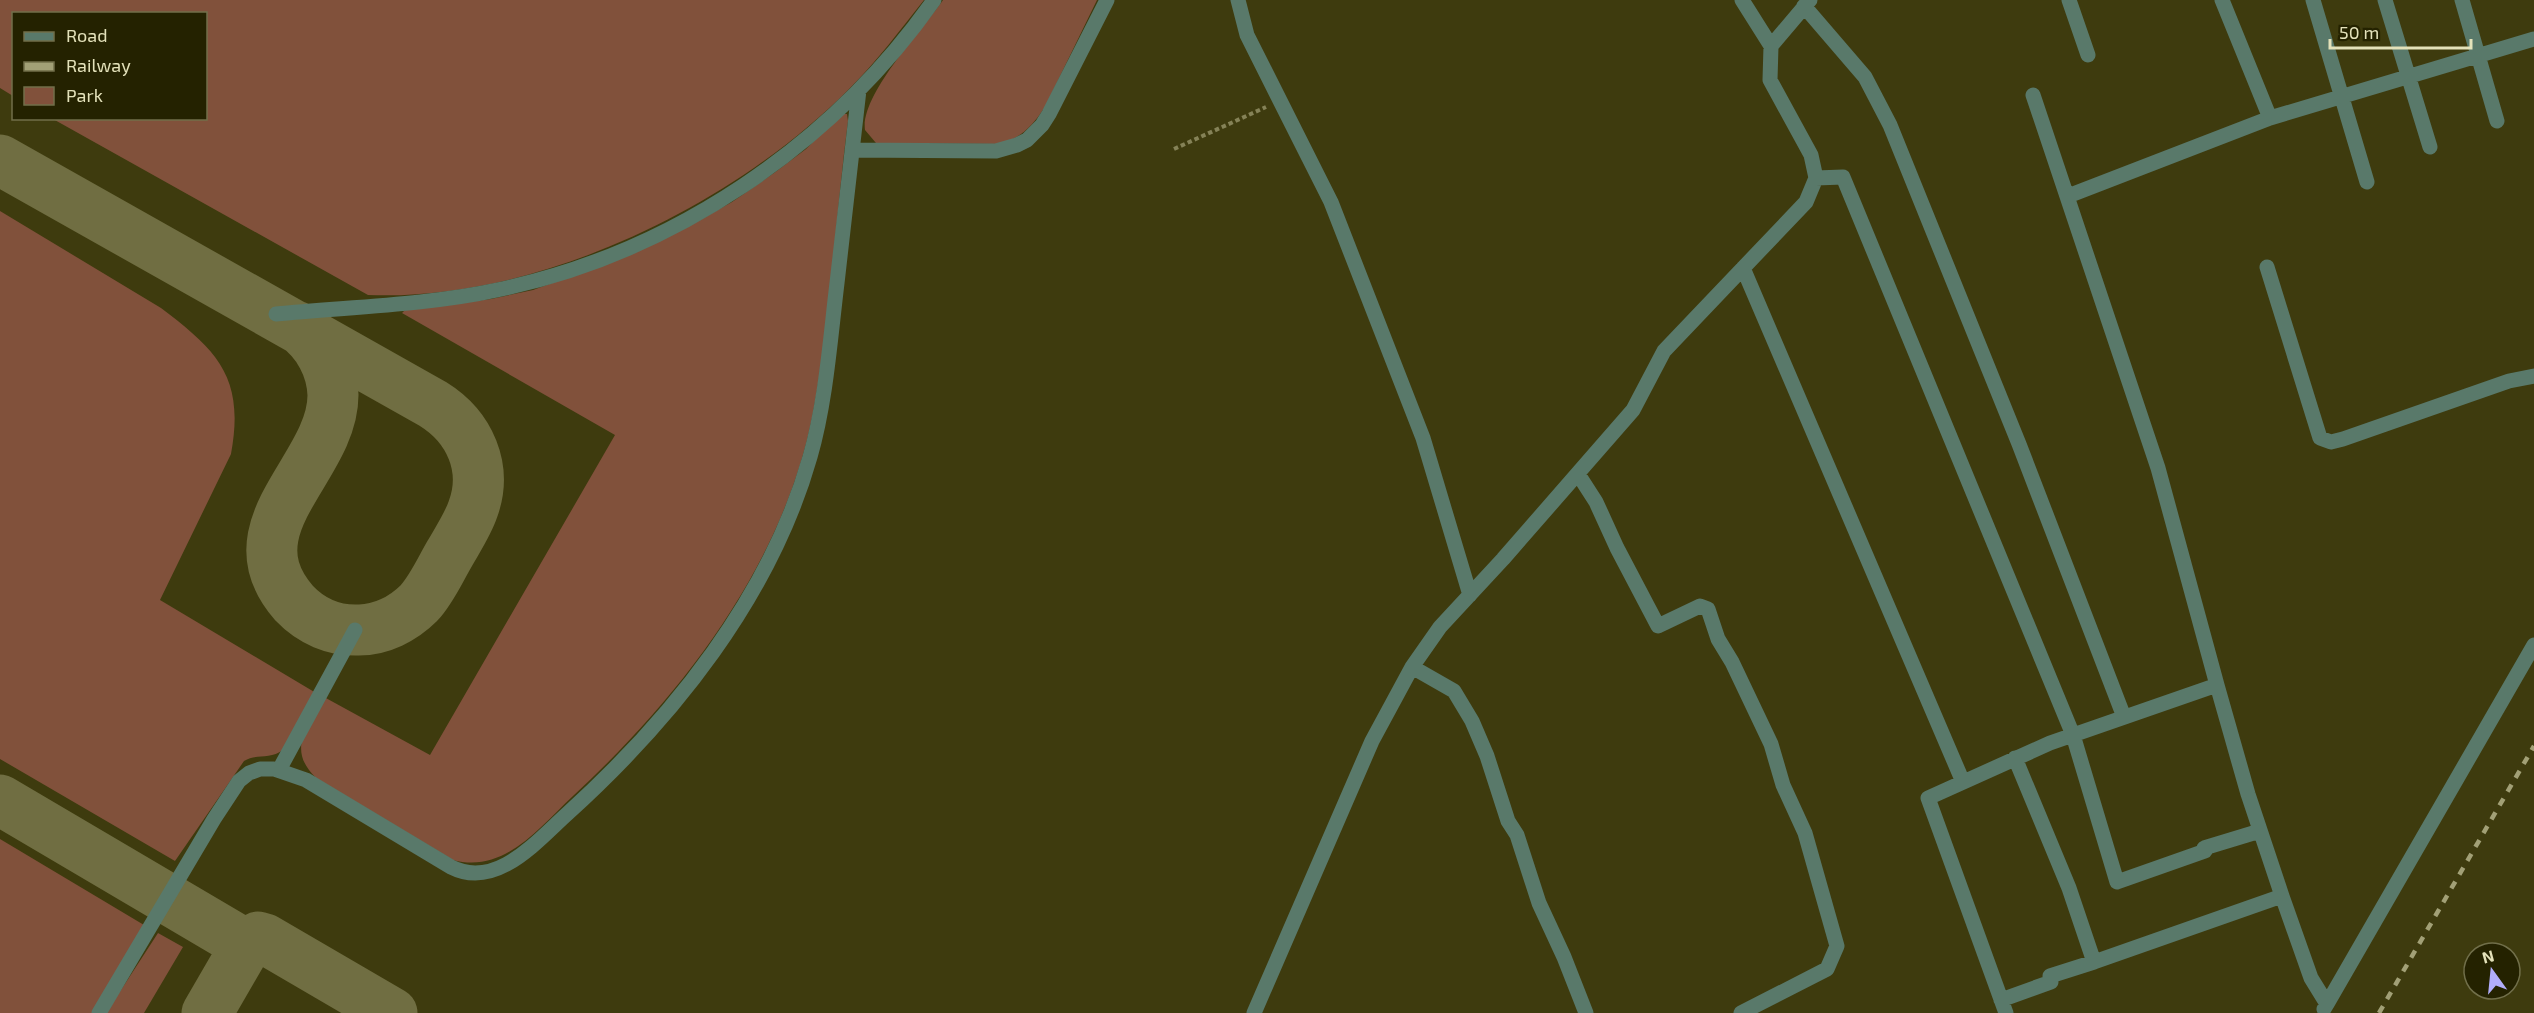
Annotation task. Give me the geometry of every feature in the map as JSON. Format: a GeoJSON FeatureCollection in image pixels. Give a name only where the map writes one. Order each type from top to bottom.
{"type":"FeatureCollection","features":[{"type":"Feature","properties":{"kind":"street"},"geometry":{"type":"LineString","coordinates":[[276,314],[428,300],[495,291],[525,284],[612,254],[682,223],[734,192],[794,149],[859,90],[902,43],[934,0]]}},
{"type":"Feature","properties":{"kind":"street"},"geometry":{"type":"LineString","coordinates":[[852,150],[984,152],[1006,149],[1027,140],[1049,114],[1107,0]]}},
{"type":"Feature","properties":{"kind":"street"},"geometry":{"type":"LineString","coordinates":[[1238,0],[1247,35],[1331,202],[1423,438],[1470,595]]}},
{"type":"Feature","properties":{"kind":"street"},"geometry":{"type":"LineString","coordinates":[[1254,1013],[1372,741],[1412,667],[1440,627],[1633,410],[1664,351],[1806,202],[1816,178],[1810,155],[1770,80],[1771,46],[1742,0]]}},
{"type":"Feature","properties":{"kind":"street"},"geometry":{"type":"LineString","coordinates":[[2069,0],[2088,55]]}},
{"type":"Feature","properties":{"kind":"street"},"geometry":{"type":"LineString","coordinates":[[2222,0],[2270,118]]}},
{"type":"Feature","properties":{"kind":"street"},"geometry":{"type":"LineString","coordinates":[[2313,0],[2367,182]]}},
{"type":"Feature","properties":{"kind":"street"},"geometry":{"type":"LineString","coordinates":[[2385,0],[2430,147]]}},
{"type":"Feature","properties":{"kind":"street"},"geometry":{"type":"LineString","coordinates":[[2462,0],[2480,55],[2497,121]]}},
{"type":"Feature","properties":{"kind":"street"},"geometry":{"type":"LineString","coordinates":[[1771,46],[1807,3],[1865,77],[1890,125],[2019,444],[2124,717]]}},
{"type":"Feature","properties":{"kind":"street"},"geometry":{"type":"LineString","coordinates":[[2068,196],[2270,118],[2534,39]]}},
{"type":"Feature","properties":{"kind":"street"},"geometry":{"type":"LineString","coordinates":[[99,1013],[230,794],[249,773],[260,769],[279,770],[306,780],[461,872],[482,873],[497,869],[528,849],[644,740],[696,676],[726,633],[766,561],[803,478],[816,430],[826,367],[859,90]]}},
{"type":"Feature","properties":{"kind":"street"},"geometry":{"type":"LineString","coordinates":[[2033,95],[2158,468],[2217,685],[2260,831],[2311,978],[2325,1009]]}},
{"type":"Feature","properties":{"kind":"street"},"geometry":{"type":"LineString","coordinates":[[1816,178],[1843,177],[2073,735],[2117,882],[2205,851],[2204,848],[2260,831]]}},
{"type":"Feature","properties":{"kind":"street"},"geometry":{"type":"LineString","coordinates":[[2267,267],[2320,438],[2331,442],[2343,439],[2509,381],[2534,376]]}},
{"type":"Feature","properties":{"kind":"street"},"geometry":{"type":"LineString","coordinates":[[1743,268],[1963,782]]}},
{"type":"Feature","properties":{"kind":"street"},"geometry":{"type":"LineString","coordinates":[[1578,474],[1596,502],[1658,626],[1700,606],[1708,609],[1718,639],[1732,662],[1771,744],[1782,785],[1805,833],[1818,875],[1837,946],[1827,969],[1741,1013]]}},
{"type":"Feature","properties":{"kind":"street"},"geometry":{"type":"LineString","coordinates":[[279,770],[356,630]]}},
{"type":"Feature","properties":{"kind":"street"},"geometry":{"type":"LineString","coordinates":[[2325,1009],[2534,645]]}},
{"type":"Feature","properties":{"kind":"street"},"geometry":{"type":"LineString","coordinates":[[1412,667],[1454,692],[1472,722],[1487,756],[1508,821],[1517,835],[1539,903],[1586,1013]]}},
{"type":"Feature","properties":{"kind":"street"},"geometry":{"type":"LineString","coordinates":[[2217,685],[2073,735],[2015,758],[1928,798],[2004,1006],[2051,982],[2050,976],[2282,896]]}},
{"type":"Feature","properties":{"kind":"street"},"geometry":{"type":"LineString","coordinates":[[2015,758],[2069,888],[2094,962]]}},
{"type":"Feature","properties":{"kind":"path"},"geometry":{"type":"LineString","coordinates":[[1174,149],[1280,100]]}},
{"type":"Feature","properties":{"kind":"green space"},"geometry":{"type":"Polygon","coordinates":[[[0,0],[924,0],[861,77],[804,130],[750,171],[691,207],[629,238],[564,264],[498,282],[432,293],[368,295],[55,120],[207,120],[207,12],[12,12],[12,95],[0,88],[0,0]]]}},
{"type":"Feature","properties":{"kind":"green space"},"geometry":{"type":"Polygon","coordinates":[[[943,0],[1097,0],[1045,107],[1022,134],[1002,144],[876,143],[865,130],[866,116],[872,99],[882,81],[943,0]]]}},
{"type":"Feature","properties":{"kind":"green space"},"geometry":{"type":"Polygon","coordinates":[[[844,114],[847,114],[848,121],[824,344],[812,418],[798,473],[777,525],[752,576],[722,625],[688,671],[652,716],[534,834],[504,854],[488,860],[471,863],[453,860],[316,778],[302,757],[301,748],[307,729],[324,697],[430,755],[615,435],[402,313],[405,310],[491,299],[533,290],[601,265],[687,227],[732,202],[774,173],[806,149],[844,114]]]}},
{"type":"Feature","properties":{"kind":"green space"},"geometry":{"type":"Polygon","coordinates":[[[0,211],[161,308],[198,338],[223,369],[234,405],[231,454],[160,600],[316,693],[283,750],[273,755],[254,757],[244,761],[175,861],[0,759],[0,211]]]}},
{"type":"Feature","properties":{"kind":"green space"},"geometry":{"type":"Polygon","coordinates":[[[0,839],[144,925],[92,1013],[0,1013],[0,839]]]}},
{"type":"Feature","properties":{"kind":"green space"},"geometry":{"type":"Polygon","coordinates":[[[158,933],[183,947],[144,1013],[106,1013],[158,933]]]}},
{"type":"Feature","properties":{"kind":"taxiway"},"geometry":{"type":"LineString","coordinates":[[0,160],[433,404],[457,424],[473,450],[477,464],[477,494],[471,515],[424,598],[399,619],[383,626],[350,630],[332,627],[315,620],[294,603],[276,575],[272,548],[277,523],[329,422],[333,395],[327,365],[317,347],[304,332],[296,326]]}},
{"type":"Feature","properties":{"kind":"taxiway"},"geometry":{"type":"LineString","coordinates":[[0,800],[236,939]]}},
{"type":"Feature","properties":{"kind":"taxiway"},"geometry":{"type":"LineString","coordinates":[[207,1013],[247,944],[258,937],[392,1013]]}},
{"type":"Feature","properties":{"kind":"railway"},"geometry":{"type":"LineString","coordinates":[[2379,1013],[2534,746]]}}]}
